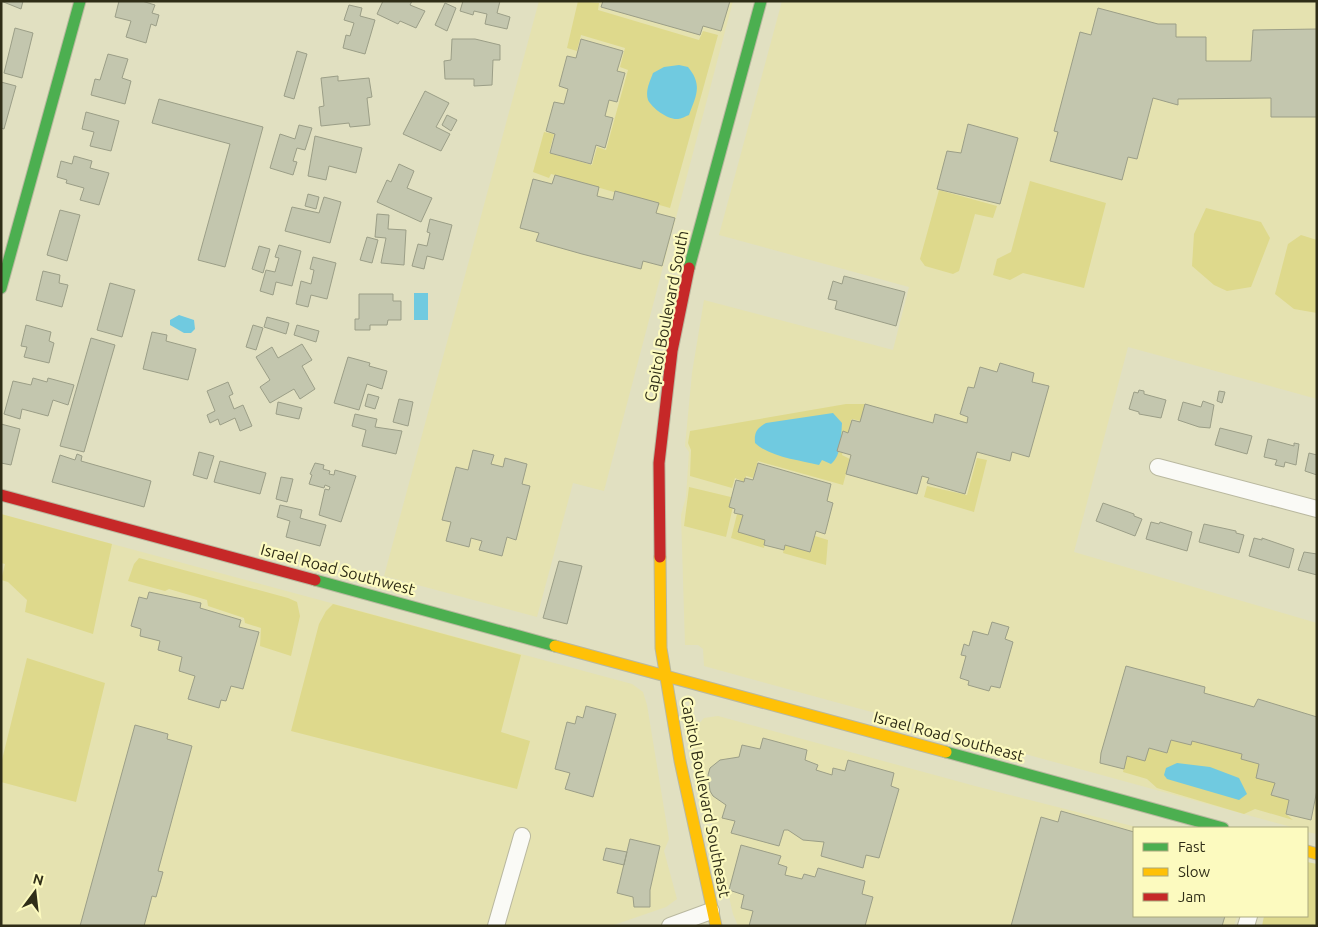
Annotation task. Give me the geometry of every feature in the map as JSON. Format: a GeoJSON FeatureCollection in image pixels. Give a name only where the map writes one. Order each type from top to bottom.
{"type":"FeatureCollection","features":[{"type":"Feature","properties":{"kind":"street"},"geometry":{"type":"LineString","coordinates":[[1,288],[80,1]]}},
{"type":"Feature","properties":{"kind":"street","name":"Capitol Boulevard South"},"geometry":{"type":"LineString","coordinates":[[666,675],[661,648],[659,464],[666,393],[690,262],[761,1]]}},
{"type":"Feature","properties":{"kind":"street"},"geometry":{"type":"LineString","coordinates":[[1158,467],[1317,509]]}},
{"type":"Feature","properties":{"kind":"street","name":"Israel Road Southwest"},"geometry":{"type":"LineString","coordinates":[[1,495],[666,675]]}},
{"type":"Feature","properties":{"kind":"street","name":"Israel Road Southeast"},"geometry":{"type":"LineString","coordinates":[[666,675],[1219,827]]}},
{"type":"Feature","properties":{"kind":"street","name":"Capitol Boulevard Southeast"},"geometry":{"type":"LineString","coordinates":[[666,675],[680,761],[714,918]]}},
{"type":"Feature","properties":{"kind":"street"},"geometry":{"type":"LineString","coordinates":[[496,926],[522,836]]}},
{"type":"Feature","properties":{"kind":"street"},"geometry":{"type":"LineString","coordinates":[[670,926],[714,918]]}},
{"type":"Feature","properties":{"kind":"shaded area"},"geometry":{"type":"Polygon","coordinates":[[[539,1],[733,1],[604,491],[573,483],[537,617],[384,576],[539,1]]]}},
{"type":"Feature","properties":{"kind":"shaded area"},"geometry":{"type":"Polygon","coordinates":[[[578,1],[599,3],[598,10],[699,40],[703,31],[718,35],[670,208],[551,174],[549,178],[533,172],[544,132],[554,134],[549,153],[592,165],[597,147],[606,150],[628,70],[620,67],[625,48],[581,35],[577,51],[567,48],[578,1]]]}},
{"type":"Feature","properties":{"kind":"shaded area"},"geometry":{"type":"Polygon","coordinates":[[[782,1],[1317,1],[1317,399],[1128,347],[1074,552],[1317,623],[1317,834],[1308,832],[1308,827],[1291,827],[704,666],[703,649],[698,645],[685,645],[681,515],[686,497],[689,452],[685,446],[692,373],[704,300],[893,350],[909,287],[719,235],[782,1]]]}},
{"type":"Feature","properties":{"kind":"shaded area"},"geometry":{"type":"Polygon","coordinates":[[[1030,181],[1106,203],[1084,288],[1023,273],[1010,280],[993,275],[997,259],[1011,252],[1030,181]]]}},
{"type":"Feature","properties":{"kind":"shaded area"},"geometry":{"type":"Polygon","coordinates":[[[939,190],[997,206],[993,218],[975,214],[959,271],[953,274],[925,266],[920,259],[939,190]]]}},
{"type":"Feature","properties":{"kind":"shaded area"},"geometry":{"type":"Polygon","coordinates":[[[1206,208],[1261,222],[1270,238],[1251,287],[1227,291],[1214,285],[1192,266],[1194,234],[1206,208]]]}},
{"type":"Feature","properties":{"kind":"shaded area"},"geometry":{"type":"Polygon","coordinates":[[[1301,235],[1317,240],[1317,313],[1294,309],[1275,294],[1288,244],[1301,235]]]}},
{"type":"Feature","properties":{"kind":"shaded area"},"geometry":{"type":"Polygon","coordinates":[[[846,404],[865,404],[861,421],[852,419],[842,455],[850,459],[843,485],[758,461],[753,478],[746,476],[744,482],[735,478],[732,488],[690,476],[691,450],[688,443],[690,431],[846,404]]]}},
{"type":"Feature","properties":{"kind":"shaded area"},"geometry":{"type":"Polygon","coordinates":[[[977,458],[987,460],[974,512],[924,497],[927,486],[967,495],[977,458]]]}},
{"type":"Feature","properties":{"kind":"shaded area"},"geometry":{"type":"Polygon","coordinates":[[[689,487],[735,498],[726,537],[684,526],[689,487]]]}},
{"type":"Feature","properties":{"kind":"shaded area"},"geometry":{"type":"Polygon","coordinates":[[[1,514],[632,684],[643,692],[647,705],[669,839],[664,851],[677,899],[666,907],[611,926],[1,926],[1,514]]]}},
{"type":"Feature","properties":{"kind":"shaded area"},"geometry":{"type":"Polygon","coordinates":[[[1,514],[112,544],[93,634],[25,612],[27,600],[8,582],[1,580],[5,564],[1,563],[1,514]]]}},
{"type":"Feature","properties":{"kind":"shaded area"},"geometry":{"type":"Polygon","coordinates":[[[737,514],[743,515],[738,532],[765,540],[764,548],[731,538],[737,514]]]}},
{"type":"Feature","properties":{"kind":"shaded area"},"geometry":{"type":"Polygon","coordinates":[[[815,536],[828,540],[826,565],[783,553],[785,545],[810,552],[815,536]]]}},
{"type":"Feature","properties":{"kind":"shaded area"},"geometry":{"type":"Polygon","coordinates":[[[139,558],[297,602],[300,616],[291,656],[260,646],[261,628],[245,623],[244,618],[208,606],[207,600],[169,589],[165,591],[128,581],[134,564],[139,558]]]}},
{"type":"Feature","properties":{"kind":"shaded area"},"geometry":{"type":"Polygon","coordinates":[[[333,604],[521,655],[501,732],[530,741],[517,789],[291,731],[319,624],[326,611],[333,604]]]}},
{"type":"Feature","properties":{"kind":"shaded area"},"geometry":{"type":"Polygon","coordinates":[[[27,658],[105,683],[76,802],[1,782],[1,764],[27,658]]]}},
{"type":"Feature","properties":{"kind":"shaded area"},"geometry":{"type":"Polygon","coordinates":[[[718,716],[975,786],[1136,827],[1133,827],[1133,917],[1237,917],[1234,926],[738,926],[733,914],[693,741],[696,727],[704,718],[718,716]]]}},
{"type":"Feature","properties":{"kind":"shaded area"},"geometry":{"type":"Polygon","coordinates":[[[1171,740],[1191,745],[1192,741],[1242,754],[1241,759],[1259,764],[1257,778],[1275,783],[1271,795],[1289,800],[1286,814],[1293,820],[1255,809],[1244,814],[1157,788],[1147,779],[1123,772],[1127,756],[1145,761],[1149,748],[1167,753],[1171,740]]]}},
{"type":"Feature","properties":{"kind":"shaded area"},"geometry":{"type":"Polygon","coordinates":[[[1308,862],[1317,864],[1317,926],[1262,926],[1264,917],[1308,917],[1308,862]]]}},
{"type":"Feature","properties":{"kind":"water"},"geometry":{"type":"Polygon","coordinates":[[[679,65],[688,67],[693,73],[697,91],[689,115],[674,119],[665,116],[653,106],[648,100],[647,93],[653,73],[664,67],[679,65]]]}},
{"type":"Feature","properties":{"kind":"water"},"geometry":{"type":"Polygon","coordinates":[[[414,293],[428,293],[428,320],[414,320],[414,293]]]}},
{"type":"Feature","properties":{"kind":"water"},"geometry":{"type":"Polygon","coordinates":[[[179,315],[194,320],[195,329],[191,333],[184,333],[170,325],[170,320],[179,315]]]}},
{"type":"Feature","properties":{"kind":"water"},"geometry":{"type":"Polygon","coordinates":[[[833,413],[842,423],[839,450],[831,464],[822,460],[819,465],[785,457],[769,452],[755,443],[757,431],[766,423],[833,413]]]}},
{"type":"Feature","properties":{"kind":"water"},"geometry":{"type":"Polygon","coordinates":[[[1177,763],[1210,767],[1239,778],[1247,794],[1239,800],[1167,779],[1164,775],[1166,768],[1177,763]]]}},
{"type":"Feature","properties":{"kind":"building"},"geometry":{"type":"Polygon","coordinates":[[[1,1],[23,1],[21,9],[1,1]]]}},
{"type":"Feature","properties":{"kind":"building"},"geometry":{"type":"Polygon","coordinates":[[[119,1],[142,1],[155,5],[152,13],[159,15],[156,26],[151,24],[146,43],[126,37],[131,21],[115,17],[119,1]]]}},
{"type":"Feature","properties":{"kind":"building"},"geometry":{"type":"Polygon","coordinates":[[[383,1],[412,1],[410,5],[425,11],[416,28],[400,21],[398,24],[377,14],[383,1]]]}},
{"type":"Feature","properties":{"kind":"building"},"geometry":{"type":"Polygon","coordinates":[[[463,1],[500,1],[497,13],[510,17],[507,29],[485,24],[487,14],[474,11],[473,15],[460,11],[463,1]]]}},
{"type":"Feature","properties":{"kind":"building"},"geometry":{"type":"Polygon","coordinates":[[[603,1],[730,1],[721,31],[703,26],[700,35],[601,7],[603,1]]]}},
{"type":"Feature","properties":{"kind":"building"},"geometry":{"type":"Polygon","coordinates":[[[445,3],[456,8],[447,31],[435,25],[445,3]]]}},
{"type":"Feature","properties":{"kind":"building"},"geometry":{"type":"Polygon","coordinates":[[[349,5],[362,8],[360,16],[375,20],[365,54],[343,48],[346,35],[350,36],[354,23],[344,20],[349,5]]]}},
{"type":"Feature","properties":{"kind":"building"},"geometry":{"type":"Polygon","coordinates":[[[1098,8],[1158,24],[1176,24],[1176,37],[1206,37],[1206,61],[1251,61],[1253,30],[1317,29],[1317,117],[1271,117],[1271,98],[1178,99],[1178,105],[1153,98],[1137,159],[1128,157],[1122,180],[1050,161],[1058,132],[1054,131],[1080,32],[1091,35],[1098,8]]]}},
{"type":"Feature","properties":{"kind":"building"},"geometry":{"type":"Polygon","coordinates":[[[15,28],[33,33],[22,78],[4,73],[15,28]]]}},
{"type":"Feature","properties":{"kind":"building"},"geometry":{"type":"Polygon","coordinates":[[[452,39],[475,39],[500,45],[500,60],[493,60],[492,85],[474,86],[474,79],[445,79],[444,61],[451,60],[452,39]]]}},
{"type":"Feature","properties":{"kind":"building"},"geometry":{"type":"Polygon","coordinates":[[[581,39],[623,51],[617,71],[625,73],[617,102],[609,100],[605,116],[613,118],[605,148],[596,145],[591,164],[550,153],[555,134],[546,131],[554,102],[564,104],[568,89],[559,86],[567,56],[576,58],[581,39]]]}},
{"type":"Feature","properties":{"kind":"building"},"geometry":{"type":"Polygon","coordinates":[[[297,51],[307,54],[294,99],[284,96],[297,51]]]}},
{"type":"Feature","properties":{"kind":"building"},"geometry":{"type":"Polygon","coordinates":[[[108,54],[128,59],[122,78],[131,81],[125,104],[91,95],[95,79],[100,80],[108,54]]]}},
{"type":"Feature","properties":{"kind":"building"},"geometry":{"type":"Polygon","coordinates":[[[338,76],[338,81],[369,78],[372,97],[367,98],[370,125],[350,127],[349,123],[321,126],[319,107],[324,106],[321,78],[338,76]]]}},
{"type":"Feature","properties":{"kind":"building"},"geometry":{"type":"Polygon","coordinates":[[[1,82],[16,86],[4,129],[1,128],[1,82]]]}},
{"type":"Feature","properties":{"kind":"building"},"geometry":{"type":"Polygon","coordinates":[[[425,91],[449,103],[436,127],[450,134],[441,151],[403,134],[425,91]]]}},
{"type":"Feature","properties":{"kind":"building"},"geometry":{"type":"Polygon","coordinates":[[[159,99],[263,127],[225,267],[198,260],[230,144],[152,123],[159,99]]]}},
{"type":"Feature","properties":{"kind":"building"},"geometry":{"type":"Polygon","coordinates":[[[86,112],[119,121],[111,151],[90,146],[94,132],[82,129],[86,112]]]}},
{"type":"Feature","properties":{"kind":"building"},"geometry":{"type":"Polygon","coordinates":[[[447,115],[457,120],[451,131],[442,125],[447,115]]]}},
{"type":"Feature","properties":{"kind":"building"},"geometry":{"type":"Polygon","coordinates":[[[968,124],[1018,138],[1000,204],[937,189],[947,151],[961,153],[968,124]]]}},
{"type":"Feature","properties":{"kind":"building"},"geometry":{"type":"Polygon","coordinates":[[[299,125],[312,128],[305,150],[297,148],[293,161],[297,162],[293,175],[270,168],[280,134],[295,139],[299,125]]]}},
{"type":"Feature","properties":{"kind":"building"},"geometry":{"type":"Polygon","coordinates":[[[315,136],[362,148],[356,173],[329,166],[326,180],[308,176],[315,136]]]}},
{"type":"Feature","properties":{"kind":"building"},"geometry":{"type":"Polygon","coordinates":[[[74,156],[92,161],[90,168],[109,173],[99,205],[80,200],[84,188],[66,183],[67,180],[57,177],[61,161],[72,164],[74,156]]]}},
{"type":"Feature","properties":{"kind":"building"},"geometry":{"type":"Polygon","coordinates":[[[399,164],[414,171],[407,188],[432,198],[421,222],[377,202],[387,180],[391,182],[399,164]]]}},
{"type":"Feature","properties":{"kind":"building"},"geometry":{"type":"Polygon","coordinates":[[[555,175],[599,187],[597,196],[613,200],[615,191],[659,203],[656,213],[675,218],[662,266],[643,261],[641,269],[582,254],[536,241],[539,233],[520,228],[533,179],[552,184],[555,175]]]}},
{"type":"Feature","properties":{"kind":"building"},"geometry":{"type":"Polygon","coordinates":[[[308,194],[319,197],[316,209],[305,206],[308,194]]]}},
{"type":"Feature","properties":{"kind":"building"},"geometry":{"type":"Polygon","coordinates":[[[324,197],[341,202],[330,243],[285,231],[292,207],[319,213],[324,197]]]}},
{"type":"Feature","properties":{"kind":"building"},"geometry":{"type":"Polygon","coordinates":[[[60,210],[80,215],[67,261],[47,255],[60,210]]]}},
{"type":"Feature","properties":{"kind":"building"},"geometry":{"type":"Polygon","coordinates":[[[377,214],[389,215],[388,229],[406,230],[404,265],[381,263],[386,238],[375,237],[377,214]]]}},
{"type":"Feature","properties":{"kind":"building"},"geometry":{"type":"Polygon","coordinates":[[[430,219],[452,225],[443,260],[427,256],[424,269],[412,266],[418,244],[427,246],[430,233],[427,232],[430,219]]]}},
{"type":"Feature","properties":{"kind":"building"},"geometry":{"type":"Polygon","coordinates":[[[367,237],[378,240],[372,263],[360,260],[367,237]]]}},
{"type":"Feature","properties":{"kind":"building"},"geometry":{"type":"Polygon","coordinates":[[[279,245],[301,251],[292,286],[276,282],[273,295],[260,291],[266,270],[275,272],[279,258],[275,257],[279,245]]]}},
{"type":"Feature","properties":{"kind":"building"},"geometry":{"type":"Polygon","coordinates":[[[259,246],[270,249],[263,273],[252,269],[259,246]]]}},
{"type":"Feature","properties":{"kind":"building"},"geometry":{"type":"Polygon","coordinates":[[[313,257],[336,263],[327,299],[311,295],[308,307],[296,304],[301,281],[311,284],[314,270],[310,269],[313,257]]]}},
{"type":"Feature","properties":{"kind":"building"},"geometry":{"type":"Polygon","coordinates":[[[43,271],[60,275],[59,283],[68,285],[62,307],[36,300],[43,271]]]}},
{"type":"Feature","properties":{"kind":"building"},"geometry":{"type":"Polygon","coordinates":[[[844,276],[905,292],[896,326],[835,309],[837,301],[828,299],[833,281],[842,284],[844,276]]]}},
{"type":"Feature","properties":{"kind":"building"},"geometry":{"type":"Polygon","coordinates":[[[110,283],[135,290],[122,337],[97,330],[110,283]]]}},
{"type":"Feature","properties":{"kind":"building"},"geometry":{"type":"Polygon","coordinates":[[[359,294],[393,294],[393,301],[401,301],[401,320],[388,320],[387,325],[370,325],[370,330],[355,330],[355,319],[359,319],[359,294]]]}},
{"type":"Feature","properties":{"kind":"building"},"geometry":{"type":"Polygon","coordinates":[[[267,317],[289,323],[286,334],[264,327],[267,317]]]}},
{"type":"Feature","properties":{"kind":"building"},"geometry":{"type":"Polygon","coordinates":[[[26,325],[51,332],[49,341],[54,343],[49,363],[24,357],[27,347],[21,346],[26,325]]]}},
{"type":"Feature","properties":{"kind":"building"},"geometry":{"type":"Polygon","coordinates":[[[253,325],[263,328],[256,350],[246,347],[253,325]]]}},
{"type":"Feature","properties":{"kind":"building"},"geometry":{"type":"Polygon","coordinates":[[[297,325],[319,331],[316,342],[294,335],[297,325]]]}},
{"type":"Feature","properties":{"kind":"building"},"geometry":{"type":"Polygon","coordinates":[[[152,332],[167,335],[166,341],[196,349],[188,380],[143,369],[152,332]]]}},
{"type":"Feature","properties":{"kind":"building"},"geometry":{"type":"Polygon","coordinates":[[[91,338],[115,345],[84,452],[60,446],[91,338]]]}},
{"type":"Feature","properties":{"kind":"building"},"geometry":{"type":"Polygon","coordinates":[[[302,344],[312,360],[302,366],[315,389],[300,399],[294,389],[270,403],[260,387],[270,380],[256,357],[272,347],[278,358],[302,344]]]}},
{"type":"Feature","properties":{"kind":"building"},"geometry":{"type":"Polygon","coordinates":[[[348,357],[370,363],[369,366],[387,371],[382,389],[367,384],[359,410],[334,403],[348,357]]]}},
{"type":"Feature","properties":{"kind":"building"},"geometry":{"type":"Polygon","coordinates":[[[1000,363],[1034,373],[1032,382],[1049,386],[1029,457],[1012,452],[1010,461],[977,452],[965,494],[927,483],[929,478],[922,476],[917,494],[846,474],[851,455],[837,451],[843,431],[848,433],[852,420],[860,422],[865,404],[933,423],[935,414],[967,423],[968,417],[960,414],[968,387],[974,388],[980,367],[997,372],[1000,363]]]}},
{"type":"Feature","properties":{"kind":"building"},"geometry":{"type":"Polygon","coordinates":[[[33,378],[47,382],[48,378],[74,385],[68,405],[53,400],[48,416],[22,409],[20,419],[4,414],[13,381],[31,385],[33,378]]]}},
{"type":"Feature","properties":{"kind":"building"},"geometry":{"type":"Polygon","coordinates":[[[228,382],[233,394],[229,396],[234,409],[243,405],[252,426],[240,431],[235,418],[220,425],[218,419],[210,423],[207,415],[215,411],[207,391],[228,382]]]}},
{"type":"Feature","properties":{"kind":"building"},"geometry":{"type":"Polygon","coordinates":[[[1139,390],[1144,391],[1144,394],[1166,400],[1161,418],[1139,414],[1139,412],[1129,409],[1134,392],[1138,393],[1139,390]]]}},
{"type":"Feature","properties":{"kind":"building"},"geometry":{"type":"Polygon","coordinates":[[[1219,391],[1225,392],[1222,403],[1217,401],[1219,391]]]}},
{"type":"Feature","properties":{"kind":"building"},"geometry":{"type":"Polygon","coordinates":[[[368,394],[379,397],[375,409],[365,406],[368,394]]]}},
{"type":"Feature","properties":{"kind":"building"},"geometry":{"type":"Polygon","coordinates":[[[399,399],[413,402],[408,426],[393,422],[399,399]]]}},
{"type":"Feature","properties":{"kind":"building"},"geometry":{"type":"Polygon","coordinates":[[[1203,401],[1214,405],[1210,428],[1199,427],[1178,420],[1183,402],[1201,407],[1203,401]]]}},
{"type":"Feature","properties":{"kind":"building"},"geometry":{"type":"Polygon","coordinates":[[[278,402],[302,408],[299,419],[276,414],[278,402]]]}},
{"type":"Feature","properties":{"kind":"building"},"geometry":{"type":"Polygon","coordinates":[[[355,414],[377,419],[375,427],[402,431],[396,454],[362,446],[366,430],[352,426],[355,414]]]}},
{"type":"Feature","properties":{"kind":"building"},"geometry":{"type":"Polygon","coordinates":[[[1,424],[20,429],[11,465],[1,463],[1,424]]]}},
{"type":"Feature","properties":{"kind":"building"},"geometry":{"type":"Polygon","coordinates":[[[1220,428],[1252,436],[1247,454],[1215,445],[1220,428]]]}},
{"type":"Feature","properties":{"kind":"building"},"geometry":{"type":"Polygon","coordinates":[[[1268,439],[1294,446],[1294,443],[1299,444],[1296,465],[1285,462],[1284,467],[1275,465],[1277,460],[1264,457],[1268,439]]]}},
{"type":"Feature","properties":{"kind":"building"},"geometry":{"type":"Polygon","coordinates":[[[473,450],[494,455],[491,464],[503,467],[505,458],[527,464],[522,484],[530,486],[516,540],[507,537],[502,556],[479,550],[482,541],[471,538],[469,547],[446,541],[451,522],[442,520],[456,467],[468,470],[473,450]]]}},
{"type":"Feature","properties":{"kind":"building"},"geometry":{"type":"Polygon","coordinates":[[[199,452],[214,456],[207,479],[193,475],[199,452]]]}},
{"type":"Feature","properties":{"kind":"building"},"geometry":{"type":"Polygon","coordinates":[[[1309,453],[1317,455],[1317,475],[1305,471],[1309,453]]]}},
{"type":"Feature","properties":{"kind":"building"},"geometry":{"type":"Polygon","coordinates":[[[77,454],[82,456],[81,461],[151,481],[144,507],[52,482],[60,455],[75,460],[77,454]]]}},
{"type":"Feature","properties":{"kind":"building"},"geometry":{"type":"Polygon","coordinates":[[[220,461],[266,473],[260,494],[214,482],[220,461]]]}},
{"type":"Feature","properties":{"kind":"building"},"geometry":{"type":"Polygon","coordinates":[[[315,463],[324,465],[323,469],[330,471],[329,474],[334,475],[335,470],[356,476],[341,522],[319,515],[325,489],[329,490],[330,487],[325,485],[324,488],[309,484],[312,475],[310,474],[315,463]]]}},
{"type":"Feature","properties":{"kind":"building"},"geometry":{"type":"Polygon","coordinates":[[[758,463],[831,484],[827,501],[833,503],[825,534],[816,531],[810,552],[785,545],[784,550],[764,545],[765,540],[738,532],[743,515],[734,513],[735,509],[729,507],[736,480],[744,482],[745,478],[753,480],[758,463]]]}},
{"type":"Feature","properties":{"kind":"building"},"geometry":{"type":"Polygon","coordinates":[[[281,477],[293,479],[287,502],[276,499],[281,477]]]}},
{"type":"Feature","properties":{"kind":"building"},"geometry":{"type":"Polygon","coordinates":[[[1103,503],[1134,514],[1134,516],[1142,519],[1135,536],[1096,521],[1103,503]]]}},
{"type":"Feature","properties":{"kind":"building"},"geometry":{"type":"Polygon","coordinates":[[[280,505],[302,510],[300,518],[326,525],[320,546],[286,537],[290,521],[277,517],[280,505]]]}},
{"type":"Feature","properties":{"kind":"building"},"geometry":{"type":"Polygon","coordinates":[[[1151,522],[1159,524],[1160,522],[1192,532],[1187,551],[1146,539],[1151,522]]]}},
{"type":"Feature","properties":{"kind":"building"},"geometry":{"type":"Polygon","coordinates":[[[1204,524],[1236,531],[1236,533],[1244,535],[1239,553],[1199,542],[1204,524]]]}},
{"type":"Feature","properties":{"kind":"building"},"geometry":{"type":"Polygon","coordinates":[[[1254,538],[1262,540],[1262,538],[1294,549],[1289,568],[1249,556],[1254,538]]]}},
{"type":"Feature","properties":{"kind":"building"},"geometry":{"type":"Polygon","coordinates":[[[1304,552],[1317,554],[1317,575],[1298,570],[1304,552]]]}},
{"type":"Feature","properties":{"kind":"building"},"geometry":{"type":"Polygon","coordinates":[[[559,561],[582,566],[567,624],[543,618],[559,561]]]}},
{"type":"Feature","properties":{"kind":"building"},"geometry":{"type":"Polygon","coordinates":[[[149,592],[201,603],[200,608],[241,620],[239,627],[259,632],[243,689],[231,686],[226,701],[221,700],[219,708],[188,699],[195,676],[179,671],[182,657],[158,650],[160,641],[140,636],[141,629],[131,626],[139,597],[147,599],[149,592]]]}},
{"type":"Feature","properties":{"kind":"building"},"geometry":{"type":"Polygon","coordinates":[[[992,622],[1009,627],[1005,639],[1013,642],[1000,688],[991,686],[989,691],[968,685],[969,681],[960,678],[966,656],[961,655],[964,644],[969,646],[973,631],[988,635],[992,622]]]}},
{"type":"Feature","properties":{"kind":"building"},"geometry":{"type":"Polygon","coordinates":[[[1126,666],[1205,687],[1204,693],[1254,707],[1258,699],[1317,717],[1317,790],[1311,820],[1286,814],[1289,800],[1271,795],[1275,783],[1256,778],[1259,764],[1241,759],[1242,754],[1192,741],[1191,745],[1171,740],[1167,753],[1149,748],[1145,761],[1127,756],[1124,769],[1100,763],[1101,753],[1126,666]]]}},
{"type":"Feature","properties":{"kind":"building"},"geometry":{"type":"Polygon","coordinates":[[[586,706],[616,714],[593,797],[565,789],[570,773],[555,769],[567,722],[575,724],[577,716],[583,718],[586,706]]]}},
{"type":"Feature","properties":{"kind":"building"},"geometry":{"type":"Polygon","coordinates":[[[135,725],[168,734],[167,739],[192,746],[158,871],[163,872],[156,897],[152,896],[144,926],[80,926],[135,725]]]}},
{"type":"Feature","properties":{"kind":"building"},"geometry":{"type":"Polygon","coordinates":[[[763,738],[807,750],[805,760],[818,765],[816,770],[832,775],[833,768],[845,771],[848,760],[894,773],[891,786],[899,789],[879,858],[866,855],[863,868],[821,856],[824,842],[803,840],[788,830],[784,830],[779,846],[731,833],[735,821],[722,818],[726,805],[713,796],[710,791],[708,775],[710,768],[720,760],[739,757],[742,745],[760,749],[763,738]]]}},
{"type":"Feature","properties":{"kind":"building"},"geometry":{"type":"Polygon","coordinates":[[[1061,811],[1133,832],[1133,917],[1225,917],[1222,926],[1011,926],[1041,817],[1058,822],[1061,811]]]}},
{"type":"Feature","properties":{"kind":"building"},"geometry":{"type":"Polygon","coordinates":[[[630,839],[660,846],[650,890],[650,907],[634,907],[633,897],[617,893],[630,839]]]}},
{"type":"Feature","properties":{"kind":"building"},"geometry":{"type":"Polygon","coordinates":[[[741,845],[781,856],[778,864],[787,867],[785,875],[802,879],[804,874],[815,877],[818,868],[865,881],[862,894],[873,897],[865,926],[749,926],[753,911],[741,908],[744,895],[729,890],[741,845]]]}},
{"type":"Feature","properties":{"kind":"building"},"geometry":{"type":"Polygon","coordinates":[[[606,848],[627,852],[624,865],[603,860],[606,848]]]}},
{"type":"Feature","properties":{"kind":"traffic: fast"},"geometry":{"type":"LineString","coordinates":[[1,288],[80,1]]}},
{"type":"Feature","properties":{"kind":"traffic: fast"},"geometry":{"type":"LineString","coordinates":[[689,268],[761,1]]}},
{"type":"Feature","properties":{"kind":"traffic: fast"},"geometry":{"type":"LineString","coordinates":[[315,580],[555,646]]}},
{"type":"Feature","properties":{"kind":"traffic: fast"},"geometry":{"type":"LineString","coordinates":[[946,752],[1219,827]]}},
{"type":"Feature","properties":{"kind":"traffic: slow"},"geometry":{"type":"LineString","coordinates":[[660,557],[661,648],[680,761],[716,926]]}},
{"type":"Feature","properties":{"kind":"traffic: slow"},"geometry":{"type":"LineString","coordinates":[[555,646],[946,752]]}},
{"type":"Feature","properties":{"kind":"traffic: slow"},"geometry":{"type":"LineString","coordinates":[[1308,851],[1317,854]]}},
{"type":"Feature","properties":{"kind":"traffic: jam"},"geometry":{"type":"LineString","coordinates":[[660,557],[659,463],[672,351],[689,268]]}},
{"type":"Feature","properties":{"kind":"traffic: jam"},"geometry":{"type":"LineString","coordinates":[[1,495],[315,580]]}}]}
